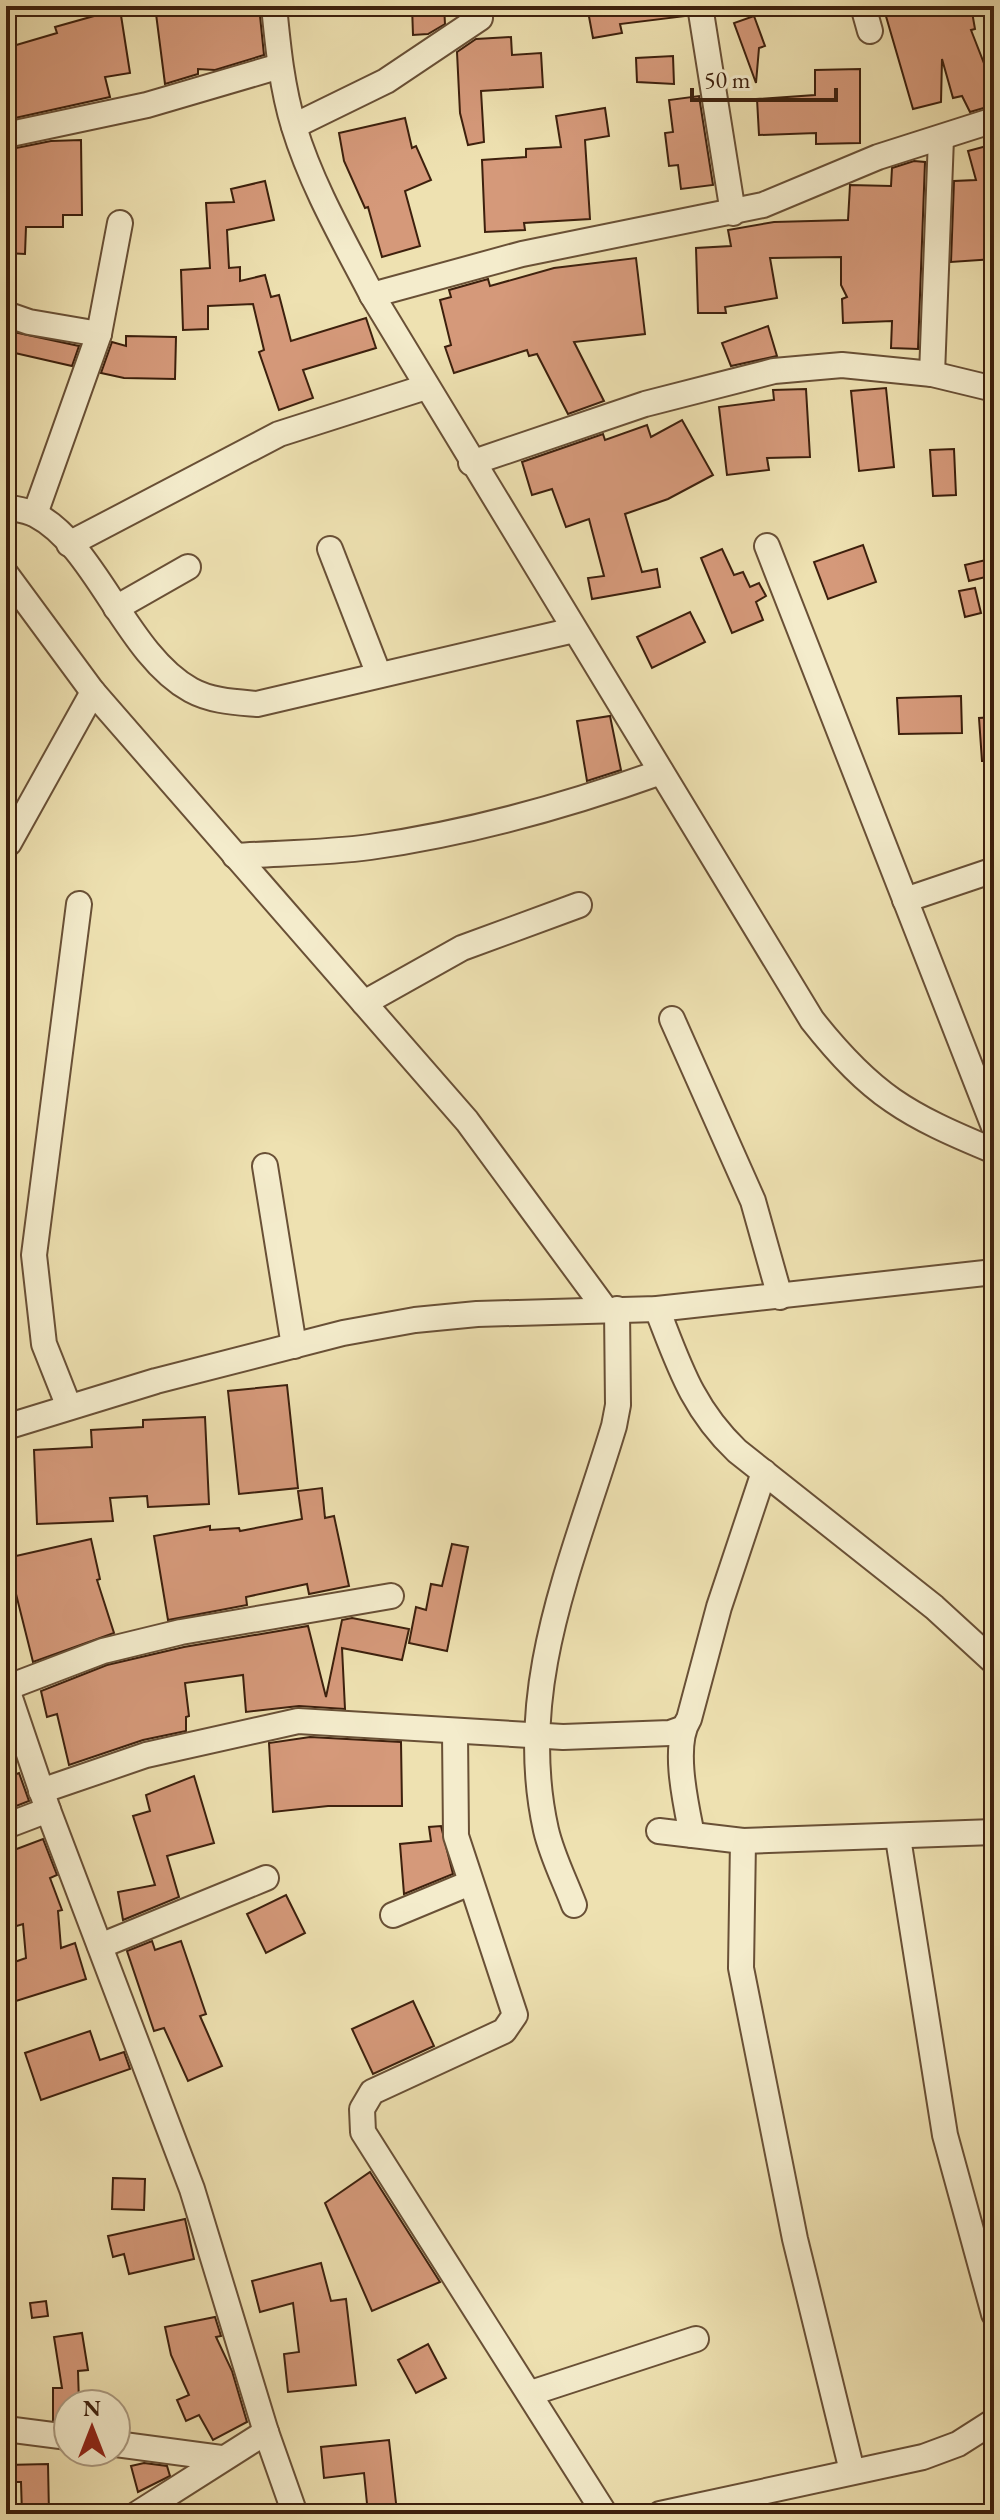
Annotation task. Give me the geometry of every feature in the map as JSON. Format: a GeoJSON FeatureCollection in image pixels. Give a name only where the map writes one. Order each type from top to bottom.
{"type":"FeatureCollection","features":[{"type":"Feature","properties":{"kind":"street"},"geometry":{"type":"LineString","coordinates":[[274,6],[280,66],[294,126],[314,181],[372,295],[471,463],[812,1020],[845,1062],[875,1090],[927,1123],[994,1151]]}},
{"type":"Feature","properties":{"kind":"street"},"geometry":{"type":"LineString","coordinates":[[700,6],[733,213]]}},
{"type":"Feature","properties":{"kind":"street"},"geometry":{"type":"LineString","coordinates":[[863,6],[870,31]]}},
{"type":"Feature","properties":{"kind":"street"},"geometry":{"type":"LineString","coordinates":[[294,126],[386,81],[480,18]]}},
{"type":"Feature","properties":{"kind":"street"},"geometry":{"type":"LineString","coordinates":[[6,135],[147,105],[280,66]]}},
{"type":"Feature","properties":{"kind":"street"},"geometry":{"type":"LineString","coordinates":[[372,295],[522,254],[763,205],[878,157],[994,120]]}},
{"type":"Feature","properties":{"kind":"street"},"geometry":{"type":"LineString","coordinates":[[932,374],[941,138]]}},
{"type":"Feature","properties":{"kind":"street"},"geometry":{"type":"LineString","coordinates":[[35,514],[99,334],[120,223]]}},
{"type":"Feature","properties":{"kind":"street"},"geometry":{"type":"LineString","coordinates":[[6,314],[29,322],[99,334]]}},
{"type":"Feature","properties":{"kind":"street"},"geometry":{"type":"LineString","coordinates":[[471,463],[645,404],[774,371],[842,365],[932,374],[994,389]]}},
{"type":"Feature","properties":{"kind":"street"},"geometry":{"type":"LineString","coordinates":[[69,544],[279,434],[426,387]]}},
{"type":"Feature","properties":{"kind":"street"},"geometry":{"type":"LineString","coordinates":[[6,507],[35,514],[69,544],[159,665],[190,690],[222,701],[257,704],[574,630]]}},
{"type":"Feature","properties":{"kind":"street"},"geometry":{"type":"LineString","coordinates":[[767,546],[994,1127]]}},
{"type":"Feature","properties":{"kind":"street"},"geometry":{"type":"LineString","coordinates":[[330,549],[379,675]]}},
{"type":"Feature","properties":{"kind":"street"},"geometry":{"type":"LineString","coordinates":[[116,608],[188,567]]}},
{"type":"Feature","properties":{"kind":"street"},"geometry":{"type":"LineString","coordinates":[[6,574],[93,692],[500,1162],[611,1309],[618,1405],[614,1426],[550,1623],[538,1736],[547,1835],[574,1905]]}},
{"type":"Feature","properties":{"kind":"street"},"geometry":{"type":"LineString","coordinates":[[9,843],[93,692]]}},
{"type":"Feature","properties":{"kind":"street"},"geometry":{"type":"LineString","coordinates":[[235,856],[367,847],[421,838],[535,815],[661,772]]}},
{"type":"Feature","properties":{"kind":"street"},"geometry":{"type":"LineString","coordinates":[[905,900],[994,870]]}},
{"type":"Feature","properties":{"kind":"street"},"geometry":{"type":"LineString","coordinates":[[69,1407],[44,1344],[34,1255],[79,904]]}},
{"type":"Feature","properties":{"kind":"street"},"geometry":{"type":"LineString","coordinates":[[364,1003],[462,948],[579,905]]}},
{"type":"Feature","properties":{"kind":"street"},"geometry":{"type":"LineString","coordinates":[[672,1019],[753,1201],[780,1297]]}},
{"type":"Feature","properties":{"kind":"street"},"geometry":{"type":"LineString","coordinates":[[265,1166],[294,1346]]}},
{"type":"Feature","properties":{"kind":"street"},"geometry":{"type":"LineString","coordinates":[[6,1427],[294,1346],[415,1320],[657,1309],[994,1272]]}},
{"type":"Feature","properties":{"kind":"street"},"geometry":{"type":"LineString","coordinates":[[657,1309],[691,1395],[710,1426],[934,1607],[994,1662]]}},
{"type":"Feature","properties":{"kind":"street"},"geometry":{"type":"LineString","coordinates":[[692,1835],[682,1783],[684,1728],[719,1607],[764,1472]]}},
{"type":"Feature","properties":{"kind":"street"},"geometry":{"type":"LineString","coordinates":[[295,2514],[266,2432],[192,2189],[44,1800],[6,1687],[103,1651],[181,1632],[391,1596]]}},
{"type":"Feature","properties":{"kind":"street"},"geometry":{"type":"LineString","coordinates":[[6,1826],[44,1800],[160,1751],[298,1721],[341,1721],[455,1733],[538,1736],[670,1733],[684,1728]]}},
{"type":"Feature","properties":{"kind":"street"},"geometry":{"type":"LineString","coordinates":[[455,1733],[456,1836],[515,2015],[504,2031],[372,2092],[362,2109],[363,2132],[605,2514]]}},
{"type":"Feature","properties":{"kind":"street"},"geometry":{"type":"LineString","coordinates":[[659,1831],[743,1841],[898,1838],[994,1832]]}},
{"type":"Feature","properties":{"kind":"street"},"geometry":{"type":"LineString","coordinates":[[898,1838],[945,2135],[994,2314]]}},
{"type":"Feature","properties":{"kind":"street"},"geometry":{"type":"LineString","coordinates":[[743,1841],[741,1968],[795,2239],[852,2471]]}},
{"type":"Feature","properties":{"kind":"street"},"geometry":{"type":"LineString","coordinates":[[100,1946],[266,1878]]}},
{"type":"Feature","properties":{"kind":"street"},"geometry":{"type":"LineString","coordinates":[[393,1915],[470,1883]]}},
{"type":"Feature","properties":{"kind":"street"},"geometry":{"type":"LineString","coordinates":[[531,2393],[696,2339]]}},
{"type":"Feature","properties":{"kind":"street"},"geometry":{"type":"LineString","coordinates":[[660,2514],[720,2507],[852,2471],[923,2457],[958,2444],[994,2421]]}},
{"type":"Feature","properties":{"kind":"street"},"geometry":{"type":"LineString","coordinates":[[6,2429],[52,2435]]}},
{"type":"Feature","properties":{"kind":"street"},"geometry":{"type":"LineString","coordinates":[[137,2514],[266,2432]]}},
{"type":"Feature","properties":{"kind":"street"},"geometry":{"type":"LineString","coordinates":[[132,2446],[221,2458]]}},
{"type":"Feature","properties":{"kind":"building"},"geometry":{"type":"Polygon","coordinates":[[[155,6],[189,6],[190,13],[229,6],[259,6],[264,55],[215,70],[198,69],[198,74],[165,84],[155,6]]]}},
{"type":"Feature","properties":{"kind":"building"},"geometry":{"type":"Polygon","coordinates":[[[412,6],[444,6],[445,24],[428,34],[413,35],[412,6]]]}},
{"type":"Feature","properties":{"kind":"building"},"geometry":{"type":"Polygon","coordinates":[[[587,6],[685,6],[686,16],[620,24],[622,33],[593,38],[587,6]]]}},
{"type":"Feature","properties":{"kind":"building"},"geometry":{"type":"Polygon","coordinates":[[[883,6],[971,6],[975,29],[971,30],[994,89],[994,105],[970,112],[962,96],[953,98],[942,59],[941,102],[913,109],[883,6]]]}},
{"type":"Feature","properties":{"kind":"building"},"geometry":{"type":"Polygon","coordinates":[[[120,9],[130,73],[105,77],[110,97],[6,120],[6,48],[57,33],[55,27],[94,16],[93,13],[120,9]]]}},
{"type":"Feature","properties":{"kind":"building"},"geometry":{"type":"Polygon","coordinates":[[[754,16],[765,46],[759,48],[756,83],[734,23],[754,16]]]}},
{"type":"Feature","properties":{"kind":"building"},"geometry":{"type":"Polygon","coordinates":[[[511,37],[512,55],[541,53],[543,87],[481,91],[484,142],[468,145],[460,113],[457,52],[476,39],[511,37]]]}},
{"type":"Feature","properties":{"kind":"building"},"geometry":{"type":"Polygon","coordinates":[[[673,56],[674,84],[637,82],[636,58],[673,56]]]}},
{"type":"Feature","properties":{"kind":"building"},"geometry":{"type":"Polygon","coordinates":[[[860,69],[860,143],[816,144],[816,133],[759,135],[757,99],[815,95],[815,70],[860,69]]]}},
{"type":"Feature","properties":{"kind":"building"},"geometry":{"type":"Polygon","coordinates":[[[699,96],[713,185],[681,189],[678,165],[669,166],[665,133],[673,132],[669,100],[699,96]]]}},
{"type":"Feature","properties":{"kind":"building"},"geometry":{"type":"Polygon","coordinates":[[[605,108],[609,136],[585,140],[590,219],[524,223],[525,230],[485,232],[482,160],[526,157],[526,149],[561,147],[556,116],[605,108]]]}},
{"type":"Feature","properties":{"kind":"building"},"geometry":{"type":"Polygon","coordinates":[[[405,118],[412,148],[416,146],[431,180],[405,191],[420,246],[382,257],[368,207],[365,208],[344,161],[339,133],[405,118]]]}},
{"type":"Feature","properties":{"kind":"building"},"geometry":{"type":"Polygon","coordinates":[[[81,140],[82,215],[63,215],[63,227],[26,227],[25,254],[6,253],[6,150],[51,141],[81,140]]]}},
{"type":"Feature","properties":{"kind":"building"},"geometry":{"type":"Polygon","coordinates":[[[994,144],[994,259],[951,262],[954,181],[976,180],[968,151],[994,144]]]}},
{"type":"Feature","properties":{"kind":"building"},"geometry":{"type":"Polygon","coordinates":[[[914,161],[925,162],[918,349],[891,348],[892,321],[843,323],[842,299],[847,297],[841,285],[841,257],[770,258],[777,298],[725,307],[726,313],[698,313],[696,248],[731,246],[728,230],[774,222],[848,220],[850,185],[891,186],[892,168],[914,161]]]}},
{"type":"Feature","properties":{"kind":"building"},"geometry":{"type":"Polygon","coordinates":[[[265,181],[274,220],[227,230],[229,268],[240,267],[240,281],[265,275],[271,297],[279,295],[291,341],[366,318],[376,348],[303,370],[313,398],[279,410],[259,352],[264,350],[253,304],[208,306],[208,329],[183,330],[181,270],[210,268],[206,203],[234,202],[231,189],[265,181]]]}},
{"type":"Feature","properties":{"kind":"building"},"geometry":{"type":"Polygon","coordinates":[[[636,258],[645,334],[574,342],[604,401],[568,414],[537,354],[529,356],[527,350],[454,373],[445,347],[451,345],[440,300],[451,297],[449,290],[488,279],[490,286],[554,268],[636,258]]]}},
{"type":"Feature","properties":{"kind":"building"},"geometry":{"type":"Polygon","coordinates":[[[768,326],[777,356],[731,366],[722,343],[768,326]]]}},
{"type":"Feature","properties":{"kind":"building"},"geometry":{"type":"Polygon","coordinates":[[[9,331],[79,346],[72,366],[6,351],[9,331]]]}},
{"type":"Feature","properties":{"kind":"building"},"geometry":{"type":"Polygon","coordinates":[[[126,336],[176,337],[175,379],[124,378],[101,373],[112,342],[126,346],[126,336]]]}},
{"type":"Feature","properties":{"kind":"building"},"geometry":{"type":"Polygon","coordinates":[[[886,388],[894,467],[859,471],[851,391],[886,388]]]}},
{"type":"Feature","properties":{"kind":"building"},"geometry":{"type":"Polygon","coordinates":[[[806,389],[810,457],[767,458],[769,470],[727,475],[719,407],[774,400],[773,390],[806,389]]]}},
{"type":"Feature","properties":{"kind":"building"},"geometry":{"type":"Polygon","coordinates":[[[682,420],[713,475],[668,499],[625,514],[642,572],[657,569],[660,587],[592,599],[588,578],[604,576],[589,519],[566,527],[552,489],[532,495],[522,462],[603,434],[605,440],[647,425],[651,437],[682,420]]]}},
{"type":"Feature","properties":{"kind":"building"},"geometry":{"type":"Polygon","coordinates":[[[954,449],[956,495],[933,496],[930,450],[954,449]]]}},
{"type":"Feature","properties":{"kind":"building"},"geometry":{"type":"Polygon","coordinates":[[[863,545],[876,582],[828,599],[814,562],[863,545]]]}},
{"type":"Feature","properties":{"kind":"building"},"geometry":{"type":"Polygon","coordinates":[[[722,549],[734,575],[743,572],[750,587],[759,583],[766,596],[756,602],[763,620],[732,633],[701,558],[722,549]]]}},
{"type":"Feature","properties":{"kind":"building"},"geometry":{"type":"Polygon","coordinates":[[[994,558],[994,575],[969,581],[965,565],[994,558]]]}},
{"type":"Feature","properties":{"kind":"building"},"geometry":{"type":"Polygon","coordinates":[[[975,588],[981,613],[965,617],[959,591],[975,588]]]}},
{"type":"Feature","properties":{"kind":"building"},"geometry":{"type":"Polygon","coordinates":[[[690,612],[705,642],[652,668],[637,637],[690,612]]]}},
{"type":"Feature","properties":{"kind":"building"},"geometry":{"type":"Polygon","coordinates":[[[961,696],[962,733],[899,734],[897,698],[961,696]]]}},
{"type":"Feature","properties":{"kind":"building"},"geometry":{"type":"Polygon","coordinates":[[[610,716],[621,770],[587,781],[577,721],[610,716]]]}},
{"type":"Feature","properties":{"kind":"building"},"geometry":{"type":"Polygon","coordinates":[[[994,717],[994,761],[982,761],[979,718],[994,717]]]}},
{"type":"Feature","properties":{"kind":"building"},"geometry":{"type":"Polygon","coordinates":[[[287,1385],[298,1488],[239,1494],[228,1391],[287,1385]]]}},
{"type":"Feature","properties":{"kind":"building"},"geometry":{"type":"Polygon","coordinates":[[[205,1417],[209,1504],[148,1507],[147,1496],[110,1498],[113,1521],[37,1524],[34,1450],[92,1447],[91,1430],[143,1427],[143,1420],[205,1417]]]}},
{"type":"Feature","properties":{"kind":"building"},"geometry":{"type":"Polygon","coordinates":[[[322,1488],[325,1518],[334,1516],[349,1586],[309,1594],[307,1584],[246,1597],[247,1605],[168,1620],[154,1536],[210,1526],[210,1530],[239,1528],[240,1531],[302,1519],[298,1491],[322,1488]]]}},
{"type":"Feature","properties":{"kind":"building"},"geometry":{"type":"Polygon","coordinates":[[[91,1539],[100,1579],[97,1580],[114,1633],[33,1662],[7,1558],[91,1539]]]}},
{"type":"Feature","properties":{"kind":"building"},"geometry":{"type":"Polygon","coordinates":[[[452,1544],[468,1547],[447,1651],[409,1643],[416,1607],[426,1610],[431,1584],[442,1586],[452,1544]]]}},
{"type":"Feature","properties":{"kind":"building"},"geometry":{"type":"Polygon","coordinates":[[[352,1618],[409,1629],[402,1660],[342,1648],[345,1709],[299,1706],[246,1712],[243,1675],[185,1683],[189,1716],[186,1717],[186,1731],[143,1740],[69,1765],[57,1714],[47,1717],[41,1691],[107,1665],[184,1647],[308,1626],[326,1697],[342,1620],[352,1618]]]}},
{"type":"Feature","properties":{"kind":"building"},"geometry":{"type":"Polygon","coordinates":[[[310,1737],[401,1742],[402,1806],[328,1806],[273,1812],[269,1743],[310,1737]]]}},
{"type":"Feature","properties":{"kind":"building"},"geometry":{"type":"Polygon","coordinates":[[[19,1773],[29,1801],[6,1810],[6,1778],[19,1773]]]}},
{"type":"Feature","properties":{"kind":"building"},"geometry":{"type":"Polygon","coordinates":[[[194,1776],[214,1843],[167,1856],[179,1897],[123,1920],[118,1892],[155,1885],[133,1816],[150,1811],[146,1795],[194,1776]]]}},
{"type":"Feature","properties":{"kind":"building"},"geometry":{"type":"Polygon","coordinates":[[[441,1826],[453,1874],[404,1894],[400,1844],[431,1841],[429,1827],[441,1826]]]}},
{"type":"Feature","properties":{"kind":"building"},"geometry":{"type":"Polygon","coordinates":[[[43,1839],[57,1875],[50,1878],[62,1910],[58,1911],[61,1948],[75,1943],[86,1979],[16,2001],[6,1965],[26,1958],[23,1924],[10,1928],[6,1916],[6,1899],[12,1896],[6,1880],[6,1853],[43,1839]]]}},
{"type":"Feature","properties":{"kind":"building"},"geometry":{"type":"Polygon","coordinates":[[[286,1895],[305,1933],[266,1953],[247,1914],[286,1895]]]}},
{"type":"Feature","properties":{"kind":"building"},"geometry":{"type":"Polygon","coordinates":[[[152,1941],[155,1950],[181,1941],[206,2014],[200,2016],[222,2066],[188,2081],[164,2028],[154,2031],[127,1951],[152,1941]]]}},
{"type":"Feature","properties":{"kind":"building"},"geometry":{"type":"Polygon","coordinates":[[[413,2001],[434,2046],[373,2074],[352,2029],[413,2001]]]}},
{"type":"Feature","properties":{"kind":"building"},"geometry":{"type":"Polygon","coordinates":[[[90,2031],[100,2060],[124,2052],[130,2069],[41,2100],[25,2053],[90,2031]]]}},
{"type":"Feature","properties":{"kind":"building"},"geometry":{"type":"Polygon","coordinates":[[[370,2172],[440,2282],[372,2311],[325,2203],[370,2172]]]}},
{"type":"Feature","properties":{"kind":"building"},"geometry":{"type":"Polygon","coordinates":[[[113,2178],[145,2179],[144,2210],[112,2209],[113,2178]]]}},
{"type":"Feature","properties":{"kind":"building"},"geometry":{"type":"Polygon","coordinates":[[[185,2219],[194,2259],[129,2274],[124,2254],[113,2257],[108,2236],[185,2219]]]}},
{"type":"Feature","properties":{"kind":"building"},"geometry":{"type":"Polygon","coordinates":[[[321,2263],[331,2301],[346,2299],[356,2385],[288,2392],[284,2354],[299,2352],[293,2303],[260,2312],[252,2281],[321,2263]]]}},
{"type":"Feature","properties":{"kind":"building"},"geometry":{"type":"Polygon","coordinates":[[[46,2301],[48,2316],[32,2318],[30,2303],[46,2301]]]}},
{"type":"Feature","properties":{"kind":"building"},"geometry":{"type":"Polygon","coordinates":[[[215,2317],[221,2336],[216,2337],[232,2371],[247,2422],[213,2440],[199,2415],[186,2421],[177,2400],[189,2395],[171,2355],[165,2327],[215,2317]]]}},
{"type":"Feature","properties":{"kind":"building"},"geometry":{"type":"Polygon","coordinates":[[[82,2333],[88,2370],[78,2371],[79,2388],[62,2388],[54,2337],[82,2333]]]}},
{"type":"Feature","properties":{"kind":"building"},"geometry":{"type":"Polygon","coordinates":[[[428,2344],[446,2378],[416,2393],[398,2360],[428,2344]]]}},
{"type":"Feature","properties":{"kind":"building"},"geometry":{"type":"Polygon","coordinates":[[[389,2440],[397,2512],[368,2514],[364,2473],[324,2478],[321,2447],[389,2440]]]}},
{"type":"Feature","properties":{"kind":"building"},"geometry":{"type":"Polygon","coordinates":[[[144,2463],[167,2466],[170,2476],[138,2492],[132,2466],[144,2463]]]}},
{"type":"Feature","properties":{"kind":"building"},"geometry":{"type":"Polygon","coordinates":[[[48,2464],[49,2514],[22,2514],[21,2482],[6,2482],[6,2465],[48,2464]]]}}]}
